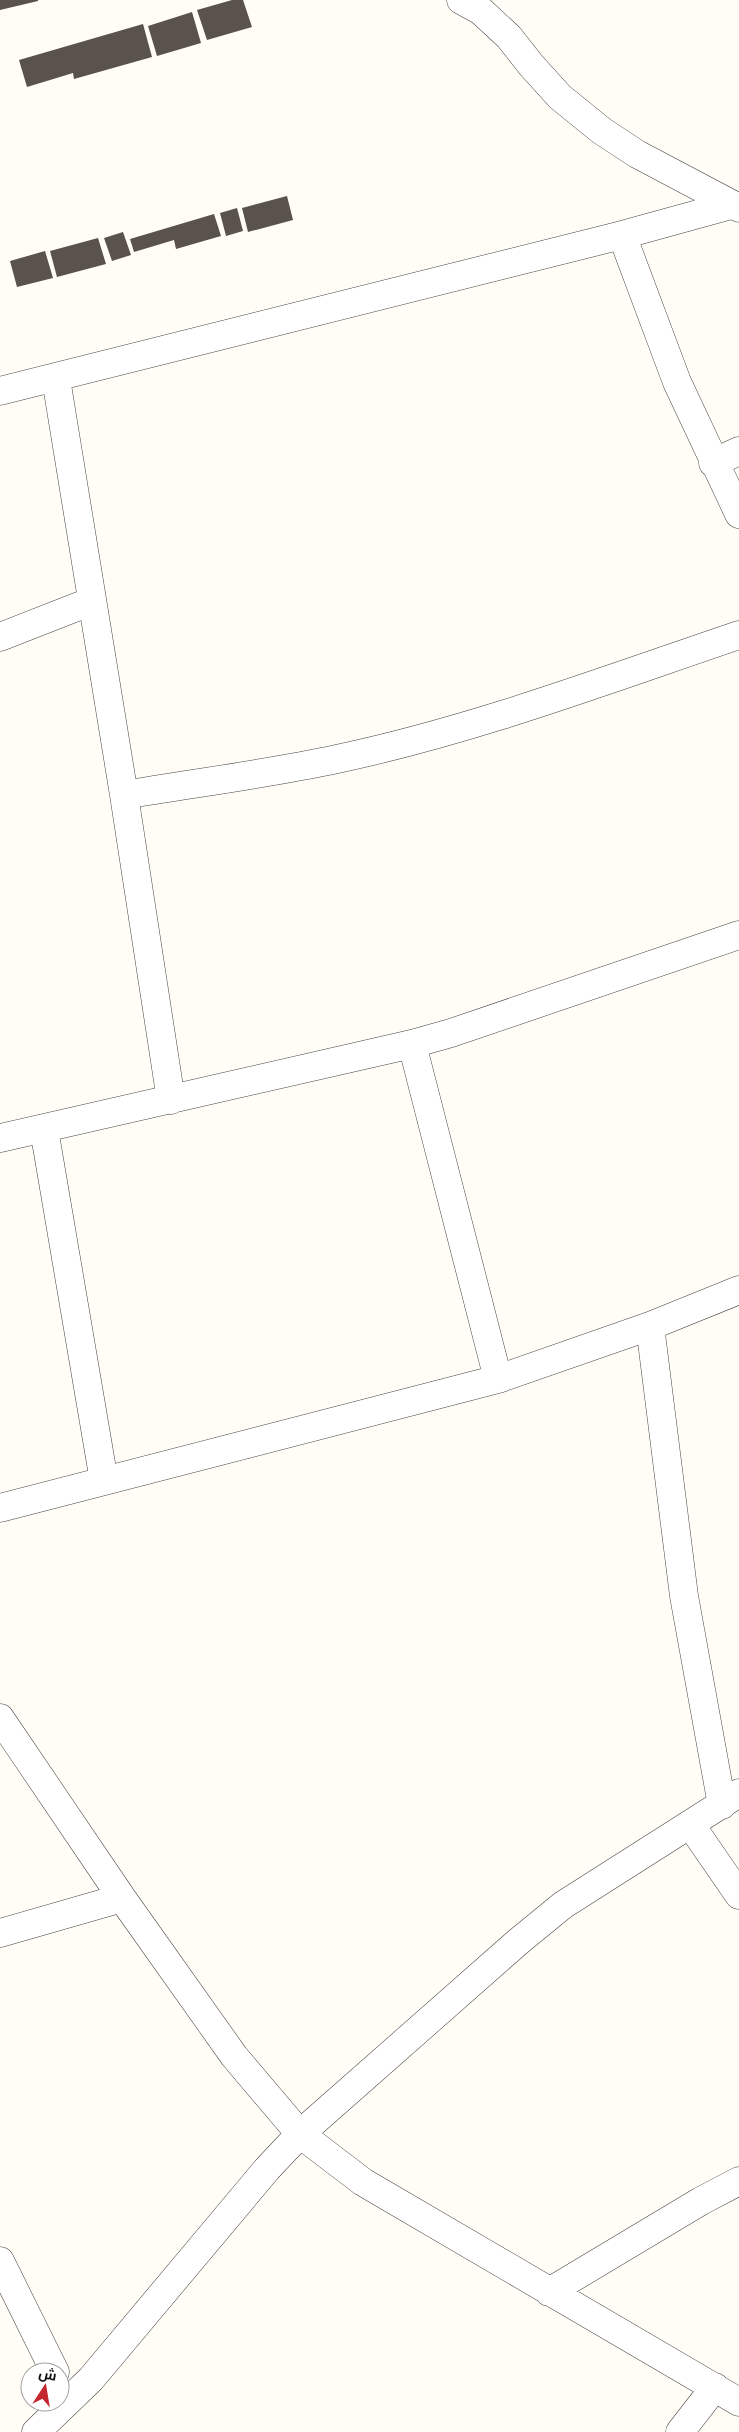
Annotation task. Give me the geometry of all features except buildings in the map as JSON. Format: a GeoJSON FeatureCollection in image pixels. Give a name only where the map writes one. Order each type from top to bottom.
{"type":"FeatureCollection","features":[{"type":"Feature","properties":{"kind":"street"},"geometry":{"type":"LineString","coordinates":[[461,0],[480,11],[509,37],[560,97],[602,131],[637,154],[735,207]]}},
{"type":"Feature","properties":{"kind":"street"},"geometry":{"type":"LineString","coordinates":[[0,391],[56,379],[735,207]]}},
{"type":"Feature","properties":{"kind":"street"},"geometry":{"type":"LineString","coordinates":[[622,235],[677,382],[713,463],[739,514]]}},
{"type":"Feature","properties":{"kind":"street"},"geometry":{"type":"LineString","coordinates":[[56,379],[124,794],[171,1100]]}},
{"type":"Feature","properties":{"kind":"street"},"geometry":{"type":"LineString","coordinates":[[713,463],[739,451]]}},
{"type":"Feature","properties":{"kind":"street"},"geometry":{"type":"LineString","coordinates":[[0,637],[92,601]]}},
{"type":"Feature","properties":{"kind":"street"},"geometry":{"type":"LineString","coordinates":[[124,794],[336,760],[401,744],[476,724],[739,635]]}},
{"type":"Feature","properties":{"kind":"street"},"geometry":{"type":"LineString","coordinates":[[0,1138],[412,1044],[451,1033],[739,934]]}},
{"type":"Feature","properties":{"kind":"street"},"geometry":{"type":"LineString","coordinates":[[412,1044],[498,1379]]}},
{"type":"Feature","properties":{"kind":"street"},"geometry":{"type":"LineString","coordinates":[[44,1128],[104,1481]]}},
{"type":"Feature","properties":{"kind":"street"},"geometry":{"type":"LineString","coordinates":[[0,1508],[498,1379],[650,1326],[739,1290]]}},
{"type":"Feature","properties":{"kind":"street"},"geometry":{"type":"LineString","coordinates":[[70,2389],[91,2379],[267,2169],[300,2134],[519,1940],[563,1905],[730,1799],[684,1596],[650,1326]]}},
{"type":"Feature","properties":{"kind":"street"},"geometry":{"type":"LineString","coordinates":[[0,1718],[122,1898],[234,2056],[300,2134],[363,2182],[739,2402]]}},
{"type":"Feature","properties":{"kind":"street"},"geometry":{"type":"LineString","coordinates":[[690,1824],[739,1895]]}},
{"type":"Feature","properties":{"kind":"street"},"geometry":{"type":"LineString","coordinates":[[0,1933],[122,1898]]}},
{"type":"Feature","properties":{"kind":"street"},"geometry":{"type":"LineString","coordinates":[[549,2292],[700,2201],[739,2182]]}},
{"type":"Feature","properties":{"kind":"street"},"geometry":{"type":"LineString","coordinates":[[2,2271],[50,2362]]}},
{"type":"Feature","properties":{"kind":"street"},"geometry":{"type":"LineString","coordinates":[[680,2432],[714,2387]]}},
{"type":"Feature","properties":{"kind":"street"},"geometry":{"type":"LineString","coordinates":[[36,2432],[50,2412]]}}]}
